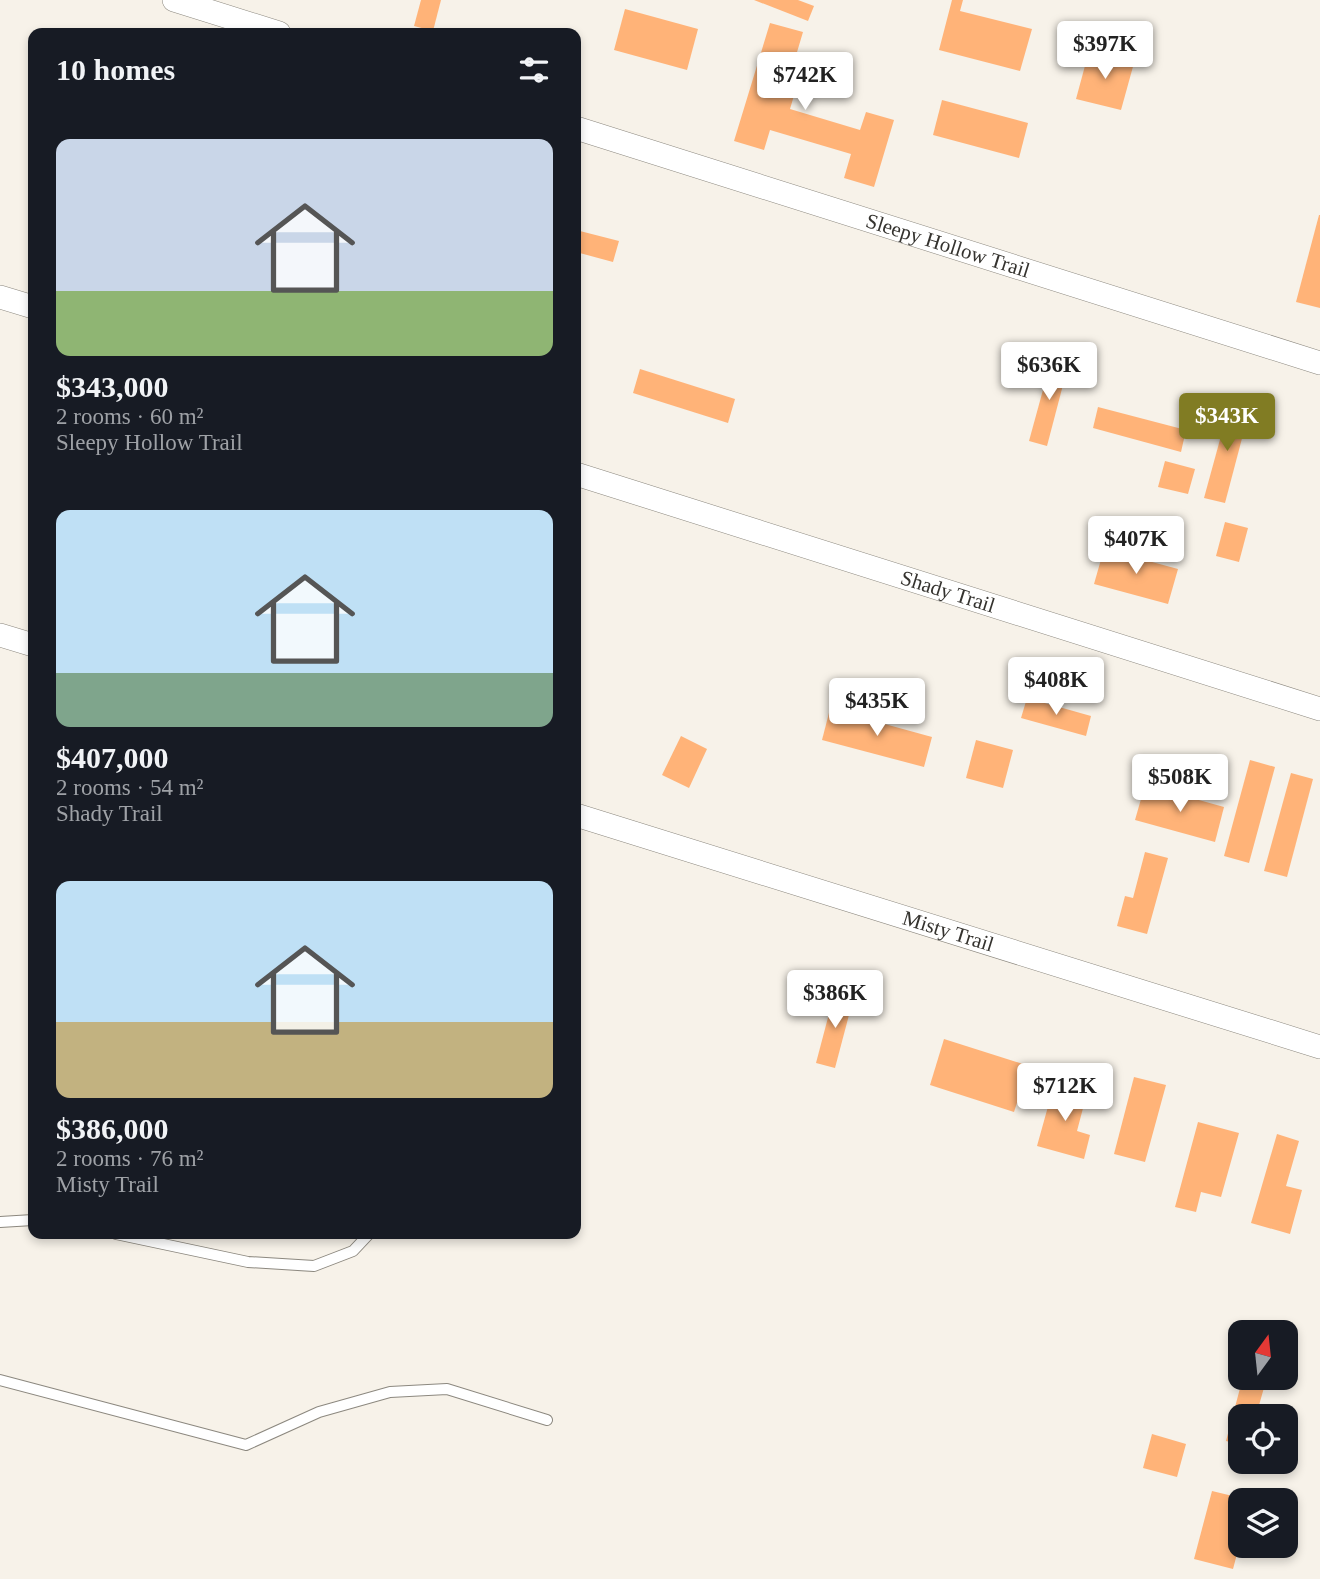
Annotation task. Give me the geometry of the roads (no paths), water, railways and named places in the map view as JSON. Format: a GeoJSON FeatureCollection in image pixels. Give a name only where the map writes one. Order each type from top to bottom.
{"type":"FeatureCollection","features":[{"type":"Feature","properties":{"kind":"street"},"geometry":{"type":"LineString","coordinates":[[174,0],[263,28]]}},
{"type":"Feature","properties":{"kind":"street","name":"Sleepy Hollow Trail"},"geometry":{"type":"LineString","coordinates":[[581,130],[1320,363]]}},
{"type":"Feature","properties":{"kind":"street"},"geometry":{"type":"LineString","coordinates":[[0,297],[28,305]]}},
{"type":"Feature","properties":{"kind":"street","name":"Shady Trail"},"geometry":{"type":"LineString","coordinates":[[581,476],[1320,709]]}},
{"type":"Feature","properties":{"kind":"street"},"geometry":{"type":"LineString","coordinates":[[0,635],[28,643]]}},
{"type":"Feature","properties":{"kind":"street","name":"Misty Trail"},"geometry":{"type":"LineString","coordinates":[[581,817],[1320,1047]]}},
{"type":"Feature","properties":{"kind":"lane"},"geometry":{"type":"LineString","coordinates":[[0,1222],[28,1220]]}},
{"type":"Feature","properties":{"kind":"lane"},"geometry":{"type":"LineString","coordinates":[[140,1239],[248,1262],[314,1266],[353,1251],[364,1239]]}},
{"type":"Feature","properties":{"kind":"lane"},"geometry":{"type":"LineString","coordinates":[[0,1380],[246,1445],[319,1412],[390,1392],[447,1389],[547,1420]]}}]}
